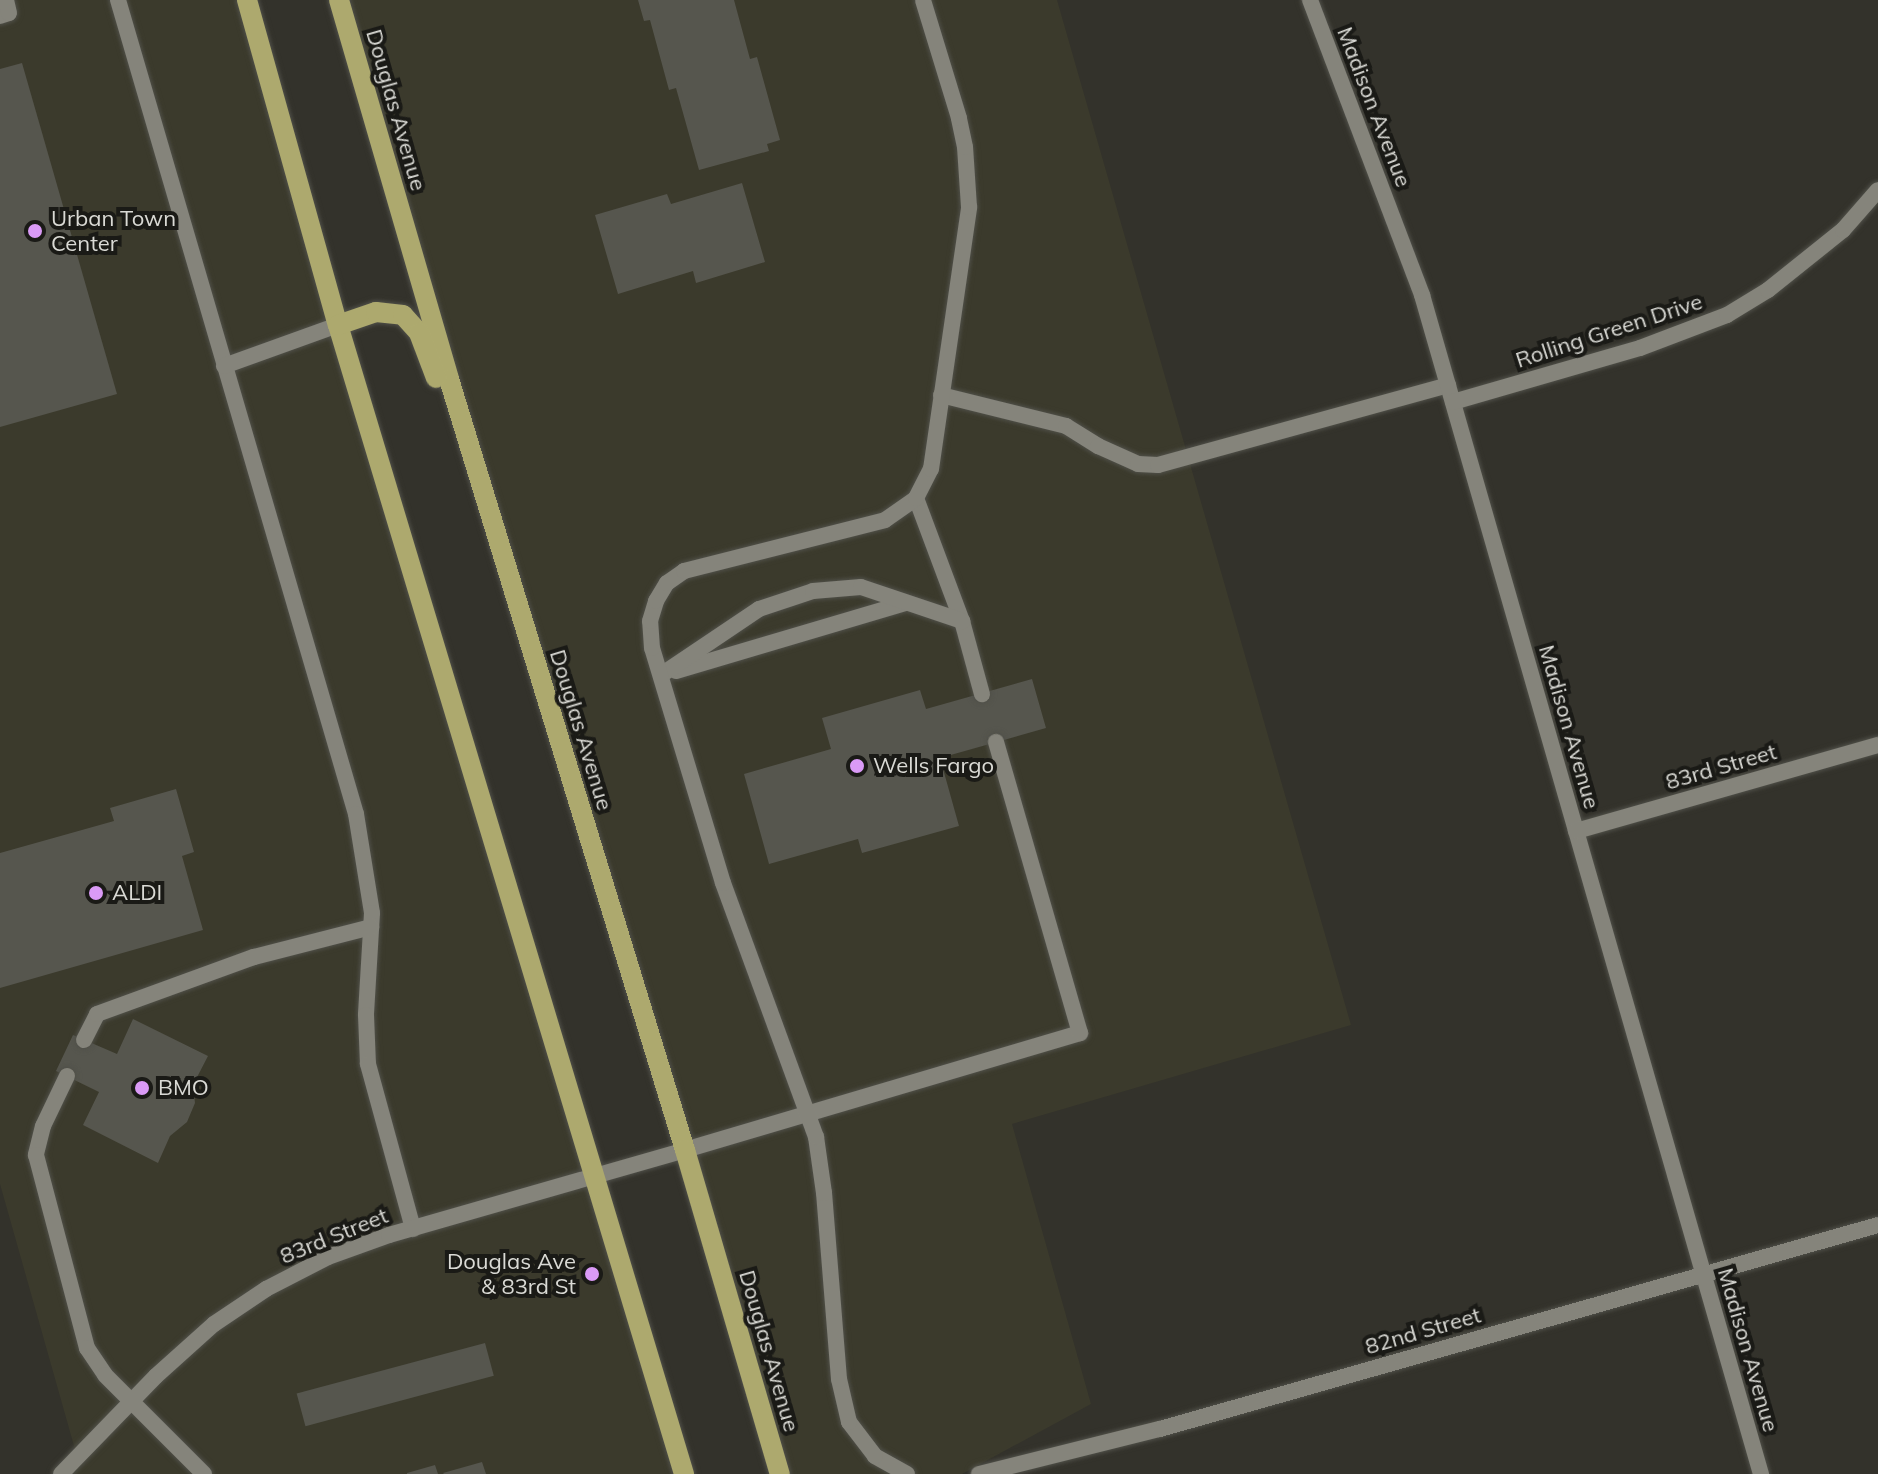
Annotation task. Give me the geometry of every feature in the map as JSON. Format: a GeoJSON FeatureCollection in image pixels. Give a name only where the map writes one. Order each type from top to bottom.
{"type":"FeatureCollection","features":[{"type":"Feature","properties":{"kind":"main road"},"geometry":{"type":"LineString","coordinates":[[247,0],[338,325],[684,1474]]}},
{"type":"Feature","properties":{"kind":"main road","name":"Douglas Avenue"},"geometry":{"type":"LineString","coordinates":[[339,0],[490,514],[685,1150],[780,1474]]}},
{"type":"Feature","properties":{"kind":"main road"},"geometry":{"type":"LineString","coordinates":[[338,325],[376,312],[403,315],[419,333],[467,482],[490,514]]}},
{"type":"Feature","properties":{"kind":"street"},"geometry":{"type":"LineString","coordinates":[[0,16],[9,13],[6,0]]}},
{"type":"Feature","properties":{"kind":"street"},"geometry":{"type":"LineString","coordinates":[[118,0],[356,814],[366,859],[371,927],[366,1015],[368,1064],[413,1229]]}},
{"type":"Feature","properties":{"kind":"street"},"geometry":{"type":"LineString","coordinates":[[907,1474],[875,1456],[849,1422],[839,1379],[824,1193],[816,1137],[723,883],[652,648],[650,621],[656,601],[667,583],[684,571],[885,520],[916,498],[931,469],[969,207],[962,132],[923,0]]}},
{"type":"Feature","properties":{"kind":"street","name":"Madison Avenue"},"geometry":{"type":"LineString","coordinates":[[1310,0],[1422,295],[1761,1474]]}},
{"type":"Feature","properties":{"kind":"street","name":"Rolling Green Drive"},"geometry":{"type":"LineString","coordinates":[[1453,402],[1640,348],[1727,315],[1768,290],[1843,230],[1878,190]]}},
{"type":"Feature","properties":{"kind":"street"},"geometry":{"type":"LineString","coordinates":[[224,366],[338,325]]}},
{"type":"Feature","properties":{"kind":"street"},"geometry":{"type":"LineString","coordinates":[[941,395],[1066,426],[1098,446],[1138,464],[1158,465],[1448,385]]}},
{"type":"Feature","properties":{"kind":"street"},"geometry":{"type":"LineString","coordinates":[[916,498],[962,621],[982,694]]}},
{"type":"Feature","properties":{"kind":"street"},"geometry":{"type":"LineString","coordinates":[[661,675],[759,609],[813,591],[861,587],[962,621]]}},
{"type":"Feature","properties":{"kind":"street"},"geometry":{"type":"LineString","coordinates":[[661,675],[905,603]]}},
{"type":"Feature","properties":{"kind":"street","name":"83rd Street"},"geometry":{"type":"LineString","coordinates":[[61,1474],[133,1400],[214,1324],[266,1289],[328,1257],[413,1229],[597,1178],[807,1111],[1080,1033],[996,742]]}},
{"type":"Feature","properties":{"kind":"street","name":"83rd Street"},"geometry":{"type":"LineString","coordinates":[[1576,831],[1878,745]]}},
{"type":"Feature","properties":{"kind":"street"},"geometry":{"type":"LineString","coordinates":[[84,1040],[97,1014],[254,957],[371,927]]}},
{"type":"Feature","properties":{"kind":"street"},"geometry":{"type":"LineString","coordinates":[[67,1076],[43,1126],[36,1155],[87,1348],[105,1375],[204,1474]]}},
{"type":"Feature","properties":{"kind":"street","name":"82nd Street"},"geometry":{"type":"LineString","coordinates":[[979,1474],[1160,1429],[1878,1225]]}},
{"type":"Feature","properties":{"kind":"shaded area"},"geometry":{"type":"Polygon","coordinates":[[[0,0],[247,0],[684,1474],[65,1474],[78,1460],[0,1184],[0,0]]]}},
{"type":"Feature","properties":{"kind":"shaded area"},"geometry":{"type":"Polygon","coordinates":[[[339,0],[1057,0],[1351,1025],[1012,1124],[1091,1404],[962,1474],[780,1474],[339,0]]]}},
{"type":"Feature","properties":{"kind":"building"},"geometry":{"type":"Polygon","coordinates":[[[638,0],[734,0],[750,59],[757,57],[780,140],[767,144],[769,151],[699,170],[676,88],[669,90],[650,20],[644,21],[638,0]]]}},
{"type":"Feature","properties":{"kind":"building","name":"Urban Town Center"},"geometry":{"type":"Polygon","coordinates":[[[22,63],[117,394],[0,427],[0,69],[22,63]]]}},
{"type":"Feature","properties":{"kind":"building"},"geometry":{"type":"Polygon","coordinates":[[[742,183],[765,262],[696,283],[693,271],[618,294],[595,215],[667,194],[671,204],[742,183]]]}},
{"type":"Feature","properties":{"kind":"building","name":"Wells Fargo"},"geometry":{"type":"Polygon","coordinates":[[[1032,679],[1046,728],[940,758],[959,826],[862,853],[858,839],[769,864],[744,774],[831,749],[822,718],[920,690],[926,709],[1032,679]]]}},
{"type":"Feature","properties":{"kind":"building","name":"ALDI"},"geometry":{"type":"Polygon","coordinates":[[[176,789],[194,852],[182,856],[203,930],[0,988],[0,853],[114,821],[110,808],[176,789]]]}},
{"type":"Feature","properties":{"kind":"building","name":"BMO"},"geometry":{"type":"Polygon","coordinates":[[[133,1019],[208,1056],[193,1085],[195,1103],[187,1122],[170,1136],[158,1163],[83,1125],[99,1092],[56,1071],[73,1035],[117,1054],[133,1019]]]}},
{"type":"Feature","properties":{"kind":"building"},"geometry":{"type":"Polygon","coordinates":[[[485,1343],[494,1376],[305,1426],[297,1393],[485,1343]]]}},
{"type":"Feature","properties":{"kind":"building"},"geometry":{"type":"Polygon","coordinates":[[[482,1462],[486,1474],[443,1473],[482,1462]]]}},
{"type":"Feature","properties":{"kind":"building"},"geometry":{"type":"Polygon","coordinates":[[[435,1465],[438,1474],[407,1474],[407,1473],[435,1465]]]}},
{"type":"Feature","properties":{"kind":"place","name":"Urban Town Center"},"geometry":{"type":"Point","coordinates":[35,231]}},
{"type":"Feature","properties":{"kind":"place","name":"Wells Fargo"},"geometry":{"type":"Point","coordinates":[857,766]}},
{"type":"Feature","properties":{"kind":"place","name":"ALDI"},"geometry":{"type":"Point","coordinates":[96,893]}},
{"type":"Feature","properties":{"kind":"place","name":"BMO"},"geometry":{"type":"Point","coordinates":[142,1088]}},
{"type":"Feature","properties":{"kind":"place","name":"Douglas Ave & 83rd St"},"geometry":{"type":"Point","coordinates":[592,1274]}}]}
